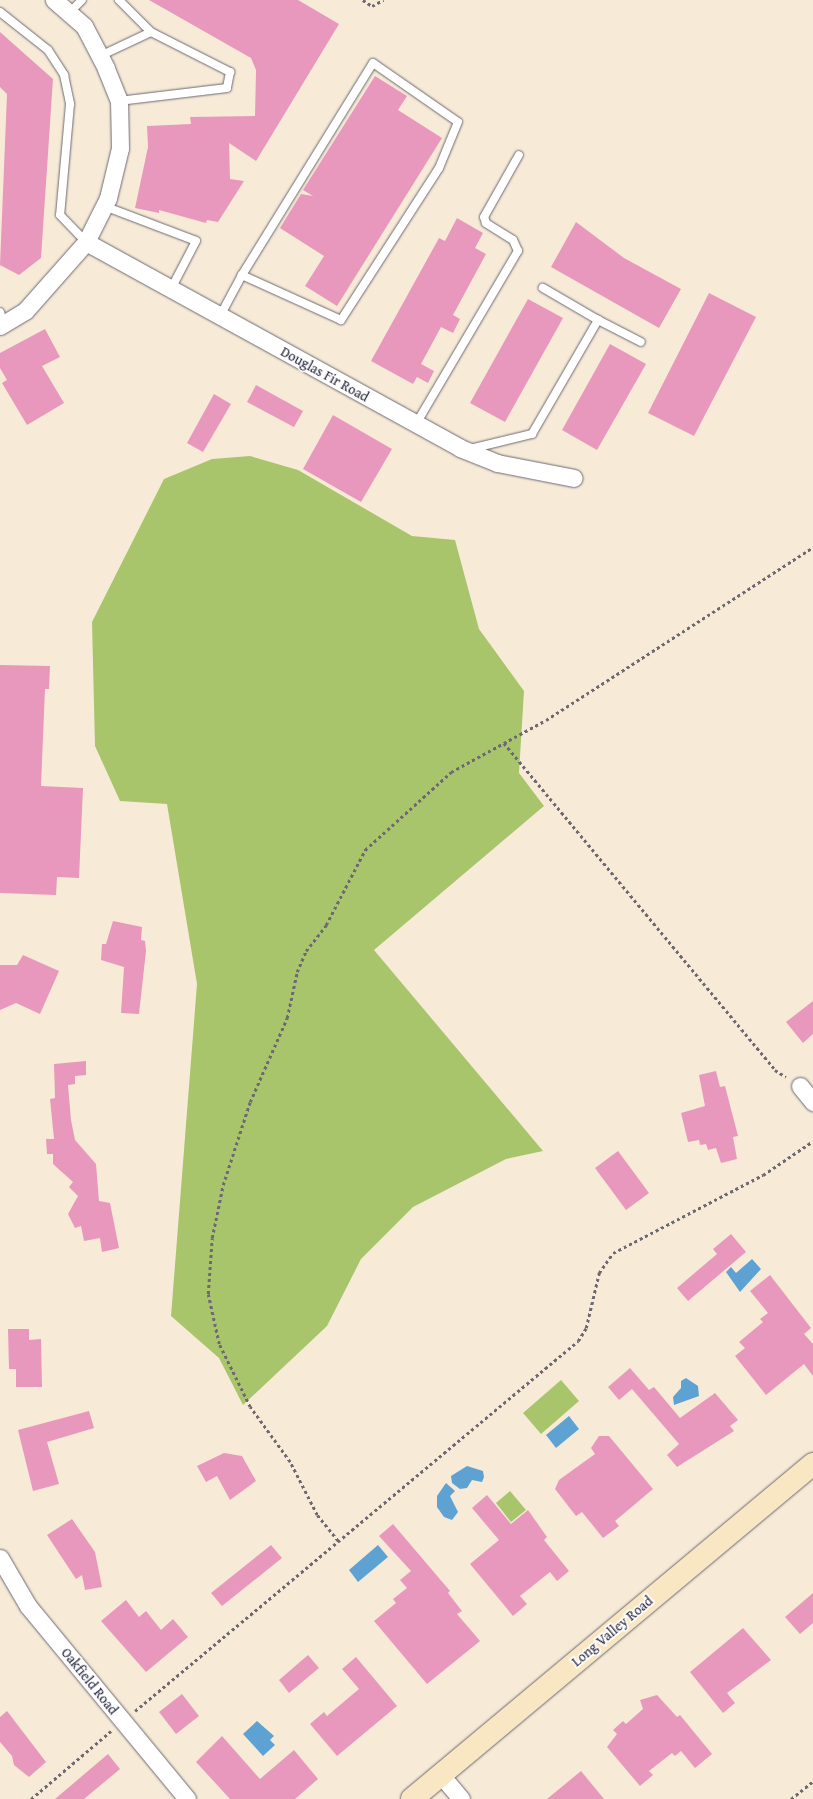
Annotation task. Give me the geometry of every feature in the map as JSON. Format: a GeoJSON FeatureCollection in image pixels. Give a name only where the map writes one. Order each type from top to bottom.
{"type":"FeatureCollection","features":[{"type":"Feature","properties":{"kind":"street"},"geometry":{"type":"LineString","coordinates":[[1,321],[25,311],[86,242],[104,206],[120,148],[119,101],[100,56],[84,26],[54,0]]}},
{"type":"Feature","properties":{"kind":"street","name":"Douglas Fir Road"},"geometry":{"type":"LineString","coordinates":[[86,242],[465,450],[497,463],[574,478]]}},
{"type":"Feature","properties":{"kind":"street"},"geometry":{"type":"LineString","coordinates":[[800,1086],[813,1102]]}},
{"type":"Feature","properties":{"kind":"street","name":"Long Valley Road"},"geometry":{"type":"LineString","coordinates":[[412,1799],[813,1464]]}},
{"type":"Feature","properties":{"kind":"street","name":"Oakfield Road"},"geometry":{"type":"LineString","coordinates":[[0,1558],[28,1606],[187,1799]]}},
{"type":"Feature","properties":{"kind":"street"},"geometry":{"type":"LineString","coordinates":[[441,1775],[461,1799]]}},
{"type":"Feature","properties":{"kind":"lane"},"geometry":{"type":"LineString","coordinates":[[69,13],[82,0]]}},
{"type":"Feature","properties":{"kind":"lane"},"geometry":{"type":"LineString","coordinates":[[119,0],[151,32],[230,72],[227,88],[119,101]]}},
{"type":"Feature","properties":{"kind":"lane"},"geometry":{"type":"LineString","coordinates":[[0,12],[48,50],[64,75],[70,104],[60,215],[86,242]]}},
{"type":"Feature","properties":{"kind":"lane"},"geometry":{"type":"LineString","coordinates":[[100,56],[151,32]]}},
{"type":"Feature","properties":{"kind":"lane"},"geometry":{"type":"LineString","coordinates":[[220,316],[242,275],[374,63],[458,122],[439,168],[341,320],[242,275]]}},
{"type":"Feature","properties":{"kind":"lane"},"geometry":{"type":"LineString","coordinates":[[416,424],[518,251],[513,240],[486,224],[484,217],[519,155]]}},
{"type":"Feature","properties":{"kind":"lane"},"geometry":{"type":"LineString","coordinates":[[104,206],[196,241],[171,289]]}},
{"type":"Feature","properties":{"kind":"lane"},"geometry":{"type":"LineString","coordinates":[[543,288],[598,320],[641,342]]}},
{"type":"Feature","properties":{"kind":"lane"},"geometry":{"type":"LineString","coordinates":[[465,450],[532,434],[598,320]]}},
{"type":"Feature","properties":{"kind":"path"},"geometry":{"type":"LineString","coordinates":[[362,0],[372,6],[383,0]]}},
{"type":"Feature","properties":{"kind":"path"},"geometry":{"type":"LineString","coordinates":[[338,1541],[317,1515],[290,1462],[250,1407],[218,1344],[208,1294],[212,1238],[223,1185],[250,1102],[287,1018],[297,972],[306,951],[340,898],[356,862],[452,772],[546,720],[813,547]]}},
{"type":"Feature","properties":{"kind":"path"},"geometry":{"type":"LineString","coordinates":[[504,743],[775,1070],[800,1086]]}},
{"type":"Feature","properties":{"kind":"path"},"geometry":{"type":"LineString","coordinates":[[30,1799],[578,1341],[586,1328],[599,1272],[613,1253],[763,1175],[813,1141]]}},
{"type":"Feature","properties":{"kind":"path"},"geometry":{"type":"LineString","coordinates":[[791,1799],[813,1781]]}},
{"type":"Feature","properties":{"kind":"green space"},"geometry":{"type":"Polygon","coordinates":[[[250,456],[298,470],[412,536],[455,540],[479,629],[524,691],[519,773],[544,806],[374,950],[543,1151],[506,1159],[413,1207],[361,1259],[327,1326],[243,1405],[219,1358],[171,1316],[197,984],[167,804],[120,801],[95,746],[92,622],[164,479],[212,459],[250,456]]]}},
{"type":"Feature","properties":{"kind":"green space"},"geometry":{"type":"Polygon","coordinates":[[[561,1380],[579,1401],[541,1434],[523,1413],[561,1380]]]}},
{"type":"Feature","properties":{"kind":"green space"},"geometry":{"type":"Polygon","coordinates":[[[510,1491],[526,1510],[511,1522],[496,1503],[510,1491]]]}},
{"type":"Feature","properties":{"kind":"water"},"geometry":{"type":"Polygon","coordinates":[[[752,1259],[761,1269],[740,1292],[726,1272],[731,1267],[736,1273],[752,1259]]]}},
{"type":"Feature","properties":{"kind":"water"},"geometry":{"type":"Polygon","coordinates":[[[686,1378],[698,1386],[699,1396],[674,1405],[673,1397],[681,1388],[681,1381],[686,1378]]]}},
{"type":"Feature","properties":{"kind":"water"},"geometry":{"type":"Polygon","coordinates":[[[569,1416],[579,1429],[556,1448],[546,1435],[569,1416]]]}},
{"type":"Feature","properties":{"kind":"water"},"geometry":{"type":"Polygon","coordinates":[[[467,1466],[483,1471],[484,1477],[482,1482],[472,1480],[467,1488],[460,1489],[452,1483],[451,1476],[467,1466]]]}},
{"type":"Feature","properties":{"kind":"water"},"geometry":{"type":"Polygon","coordinates":[[[446,1483],[455,1491],[450,1496],[458,1512],[452,1520],[444,1517],[437,1507],[437,1496],[446,1483]]]}},
{"type":"Feature","properties":{"kind":"water"},"geometry":{"type":"Polygon","coordinates":[[[378,1545],[388,1557],[358,1582],[349,1570],[378,1545]]]}},
{"type":"Feature","properties":{"kind":"water"},"geometry":{"type":"Polygon","coordinates":[[[257,1721],[274,1736],[270,1740],[275,1745],[263,1756],[243,1734],[257,1721]]]}},
{"type":"Feature","properties":{"kind":"building"},"geometry":{"type":"Polygon","coordinates":[[[149,0],[298,0],[339,24],[256,161],[229,143],[230,179],[244,181],[218,222],[207,220],[206,223],[159,210],[159,213],[135,208],[148,147],[147,126],[191,124],[190,117],[255,116],[256,70],[251,58],[149,0]]]}},
{"type":"Feature","properties":{"kind":"building"},"geometry":{"type":"Polygon","coordinates":[[[0,32],[53,79],[41,258],[19,275],[0,265],[7,94],[0,87],[0,32]]]}},
{"type":"Feature","properties":{"kind":"building"},"geometry":{"type":"Polygon","coordinates":[[[375,76],[407,96],[398,110],[442,138],[337,306],[305,286],[324,256],[280,228],[301,194],[313,196],[303,190],[375,76]]]}},
{"type":"Feature","properties":{"kind":"building"},"geometry":{"type":"Polygon","coordinates":[[[457,218],[483,233],[475,248],[486,254],[453,315],[460,319],[453,333],[441,327],[421,364],[434,371],[428,383],[417,377],[413,384],[371,361],[439,238],[445,241],[457,218]]]}},
{"type":"Feature","properties":{"kind":"building"},"geometry":{"type":"Polygon","coordinates":[[[576,222],[624,258],[681,289],[659,328],[551,267],[576,222]]]}},
{"type":"Feature","properties":{"kind":"building"},"geometry":{"type":"Polygon","coordinates":[[[709,293],[756,317],[694,436],[648,413],[709,293]]]}},
{"type":"Feature","properties":{"kind":"building"},"geometry":{"type":"Polygon","coordinates":[[[528,299],[563,318],[505,422],[470,403],[528,299]]]}},
{"type":"Feature","properties":{"kind":"building"},"geometry":{"type":"Polygon","coordinates":[[[45,329],[60,357],[42,366],[64,403],[27,425],[2,383],[7,380],[0,368],[0,353],[45,329]]]}},
{"type":"Feature","properties":{"kind":"building"},"geometry":{"type":"Polygon","coordinates":[[[610,344],[646,364],[597,450],[562,430],[610,344]]]}},
{"type":"Feature","properties":{"kind":"building"},"geometry":{"type":"Polygon","coordinates":[[[256,385],[303,411],[294,427],[247,402],[256,385]]]}},
{"type":"Feature","properties":{"kind":"building"},"geometry":{"type":"Polygon","coordinates":[[[214,394],[231,404],[203,452],[187,443],[214,394]]]}},
{"type":"Feature","properties":{"kind":"building"},"geometry":{"type":"Polygon","coordinates":[[[333,415],[392,449],[361,502],[303,469],[333,415]]]}},
{"type":"Feature","properties":{"kind":"building"},"geometry":{"type":"Polygon","coordinates":[[[0,665],[50,666],[49,689],[45,689],[41,786],[83,788],[79,878],[57,877],[56,895],[0,893],[0,665]]]}},
{"type":"Feature","properties":{"kind":"building"},"geometry":{"type":"Polygon","coordinates":[[[113,921],[142,927],[141,940],[145,941],[146,951],[139,1014],[121,1013],[124,967],[101,960],[102,944],[106,944],[113,921]]]}},
{"type":"Feature","properties":{"kind":"building"},"geometry":{"type":"Polygon","coordinates":[[[23,955],[59,971],[40,1014],[16,1003],[0,1010],[0,965],[17,965],[23,955]]]}},
{"type":"Feature","properties":{"kind":"building"},"geometry":{"type":"Polygon","coordinates":[[[813,1001],[813,1034],[803,1043],[786,1022],[813,1001]]]}},
{"type":"Feature","properties":{"kind":"building"},"geometry":{"type":"Polygon","coordinates":[[[86,1061],[86,1075],[75,1076],[75,1084],[68,1085],[71,1120],[75,1140],[96,1164],[99,1201],[110,1203],[119,1248],[102,1252],[100,1238],[84,1241],[81,1226],[75,1228],[68,1214],[78,1196],[69,1187],[73,1182],[53,1164],[53,1154],[47,1154],[46,1139],[54,1139],[50,1099],[55,1098],[54,1064],[86,1061]]]}},
{"type":"Feature","properties":{"kind":"building"},"geometry":{"type":"Polygon","coordinates":[[[716,1071],[720,1087],[725,1086],[738,1136],[733,1137],[737,1159],[721,1163],[716,1148],[708,1150],[706,1144],[700,1145],[699,1140],[688,1142],[681,1113],[705,1106],[699,1075],[716,1071]]]}},
{"type":"Feature","properties":{"kind":"building"},"geometry":{"type":"Polygon","coordinates":[[[618,1151],[649,1193],[626,1210],[595,1168],[618,1151]]]}},
{"type":"Feature","properties":{"kind":"building"},"geometry":{"type":"Polygon","coordinates":[[[731,1234],[746,1252],[688,1301],[677,1288],[717,1254],[713,1249],[731,1234]]]}},
{"type":"Feature","properties":{"kind":"building"},"geometry":{"type":"Polygon","coordinates":[[[770,1275],[811,1328],[804,1334],[813,1344],[813,1376],[804,1364],[766,1395],[735,1356],[745,1348],[739,1342],[763,1322],[760,1319],[768,1313],[750,1291],[770,1275]]]}},
{"type":"Feature","properties":{"kind":"building"},"geometry":{"type":"Polygon","coordinates":[[[8,1329],[29,1329],[29,1340],[41,1339],[42,1387],[16,1387],[16,1369],[9,1369],[8,1329]]]}},
{"type":"Feature","properties":{"kind":"building"},"geometry":{"type":"Polygon","coordinates":[[[630,1368],[649,1390],[654,1387],[680,1418],[715,1393],[738,1420],[730,1426],[734,1431],[677,1467],[667,1455],[679,1444],[632,1389],[619,1400],[608,1387],[630,1368]]]}},
{"type":"Feature","properties":{"kind":"building"},"geometry":{"type":"Polygon","coordinates":[[[89,1411],[94,1428],[47,1442],[59,1484],[33,1491],[18,1430],[89,1411]]]}},
{"type":"Feature","properties":{"kind":"building"},"geometry":{"type":"Polygon","coordinates":[[[599,1436],[609,1436],[653,1489],[615,1521],[619,1526],[603,1538],[582,1512],[576,1516],[555,1489],[559,1480],[595,1454],[591,1448],[599,1436]]]}},
{"type":"Feature","properties":{"kind":"building"},"geometry":{"type":"Polygon","coordinates":[[[224,1453],[242,1456],[256,1481],[230,1500],[217,1476],[206,1482],[197,1466],[224,1453]]]}},
{"type":"Feature","properties":{"kind":"building"},"geometry":{"type":"Polygon","coordinates":[[[487,1495],[511,1524],[528,1510],[547,1537],[544,1540],[569,1571],[557,1581],[550,1572],[520,1596],[527,1604],[513,1616],[470,1564],[499,1540],[472,1508],[487,1495]]]}},
{"type":"Feature","properties":{"kind":"building"},"geometry":{"type":"Polygon","coordinates":[[[72,1519],[95,1552],[102,1587],[85,1590],[82,1575],[76,1579],[47,1535],[72,1519]]]}},
{"type":"Feature","properties":{"kind":"building"},"geometry":{"type":"Polygon","coordinates":[[[393,1524],[450,1591],[448,1593],[462,1611],[457,1614],[480,1641],[427,1684],[374,1621],[396,1603],[393,1599],[407,1588],[400,1580],[411,1571],[379,1536],[393,1524]]]}},
{"type":"Feature","properties":{"kind":"building"},"geometry":{"type":"Polygon","coordinates":[[[271,1545],[282,1558],[222,1606],[211,1593],[271,1545]]]}},
{"type":"Feature","properties":{"kind":"building"},"geometry":{"type":"Polygon","coordinates":[[[813,1593],[813,1623],[800,1634],[785,1617],[813,1593]]]}},
{"type":"Feature","properties":{"kind":"building"},"geometry":{"type":"Polygon","coordinates":[[[126,1600],[139,1617],[146,1611],[161,1630],[173,1619],[188,1637],[146,1672],[101,1621],[126,1600]]]}},
{"type":"Feature","properties":{"kind":"building"},"geometry":{"type":"Polygon","coordinates":[[[743,1628],[771,1660],[727,1693],[735,1703],[723,1713],[690,1672],[743,1628]]]}},
{"type":"Feature","properties":{"kind":"building"},"geometry":{"type":"Polygon","coordinates":[[[308,1655],[319,1668],[289,1693],[279,1680],[308,1655]]]}},
{"type":"Feature","properties":{"kind":"building"},"geometry":{"type":"Polygon","coordinates":[[[356,1657],[397,1706],[337,1756],[310,1724],[324,1712],[327,1716],[359,1689],[342,1669],[356,1657]]]}},
{"type":"Feature","properties":{"kind":"building"},"geometry":{"type":"Polygon","coordinates":[[[182,1694],[199,1716],[176,1734],[159,1712],[182,1694]]]}},
{"type":"Feature","properties":{"kind":"building"},"geometry":{"type":"Polygon","coordinates":[[[657,1695],[677,1717],[680,1715],[712,1754],[695,1768],[681,1751],[675,1756],[672,1753],[649,1771],[653,1775],[640,1786],[607,1747],[617,1734],[613,1730],[623,1721],[626,1724],[643,1709],[640,1700],[657,1695]]]}},
{"type":"Feature","properties":{"kind":"building"},"geometry":{"type":"Polygon","coordinates":[[[7,1711],[46,1762],[29,1777],[14,1765],[12,1756],[0,1742],[0,1717],[7,1711]]]}},
{"type":"Feature","properties":{"kind":"building"},"geometry":{"type":"Polygon","coordinates":[[[222,1736],[260,1779],[294,1750],[318,1779],[295,1799],[230,1799],[196,1762],[222,1736]]]}},
{"type":"Feature","properties":{"kind":"building"},"geometry":{"type":"Polygon","coordinates":[[[108,1754],[120,1769],[84,1799],[55,1799],[108,1754]]]}},
{"type":"Feature","properties":{"kind":"building"},"geometry":{"type":"Polygon","coordinates":[[[581,1771],[604,1799],[547,1799],[581,1771]]]}}]}
